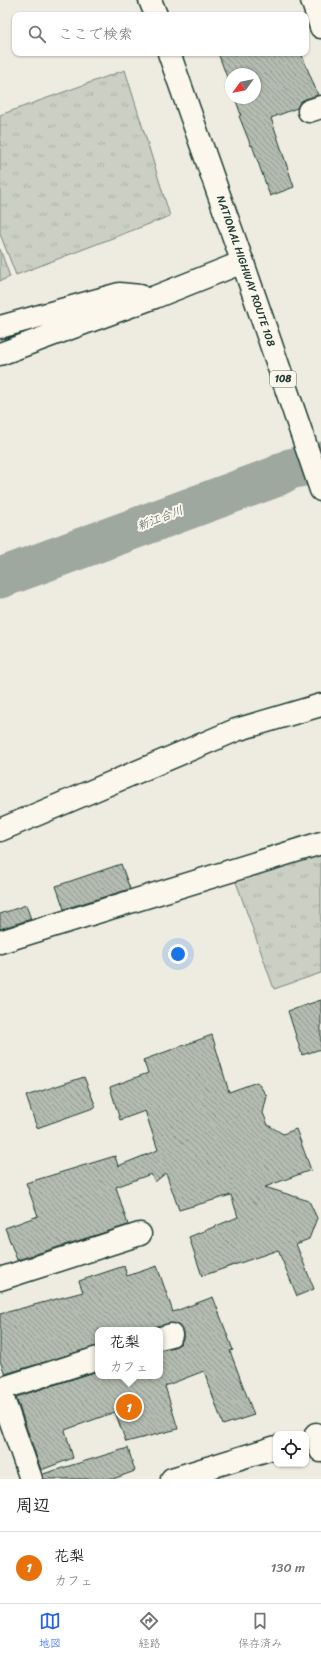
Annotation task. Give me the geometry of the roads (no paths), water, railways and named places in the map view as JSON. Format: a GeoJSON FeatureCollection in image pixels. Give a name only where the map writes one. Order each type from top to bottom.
{"type":"FeatureCollection","features":[{"type":"Feature","properties":{"kind":"main road"},"geometry":{"type":"LineString","coordinates":[[150,0],[155,12]]}},
{"type":"Feature","properties":{"kind":"main road"},"geometry":{"type":"LineString","coordinates":[[312,0],[321,27]]}},
{"type":"Feature","properties":{"kind":"main road","name":"NATIONAL HIGHWAY ROUTE 108"},"geometry":{"type":"LineString","coordinates":[[170,56],[321,490]]}},
{"type":"Feature","properties":{"kind":"main road"},"geometry":{"type":"LineString","coordinates":[[0,354],[244,265]]}},
{"type":"Feature","properties":{"kind":"main road"},"geometry":{"type":"LineString","coordinates":[[0,328],[120,294],[155,297]]}},
{"type":"Feature","properties":{"kind":"main road"},"geometry":{"type":"LineString","coordinates":[[0,830],[236,730],[321,705]]}},
{"type":"Feature","properties":{"kind":"main road"},"geometry":{"type":"LineString","coordinates":[[0,942],[321,843]]}},
{"type":"Feature","properties":{"kind":"main road"},"geometry":{"type":"LineString","coordinates":[[0,1279],[140,1234]]}},
{"type":"Feature","properties":{"kind":"main road"},"geometry":{"type":"LineString","coordinates":[[31,1479],[0,1389],[95,1359]]}},
{"type":"Feature","properties":{"kind":"main road"},"geometry":{"type":"LineString","coordinates":[[172,1479],[273,1447]]}},
{"type":"Feature","properties":{"kind":"waterway","name":"新江合川"},"geometry":{"type":"LineString","coordinates":[[0,578],[275,477],[290,469],[321,462]]}},
{"type":"Feature","properties":{"kind":"place","name":"花梨"},"geometry":{"type":"Point","coordinates":[129,1407]}}]}
